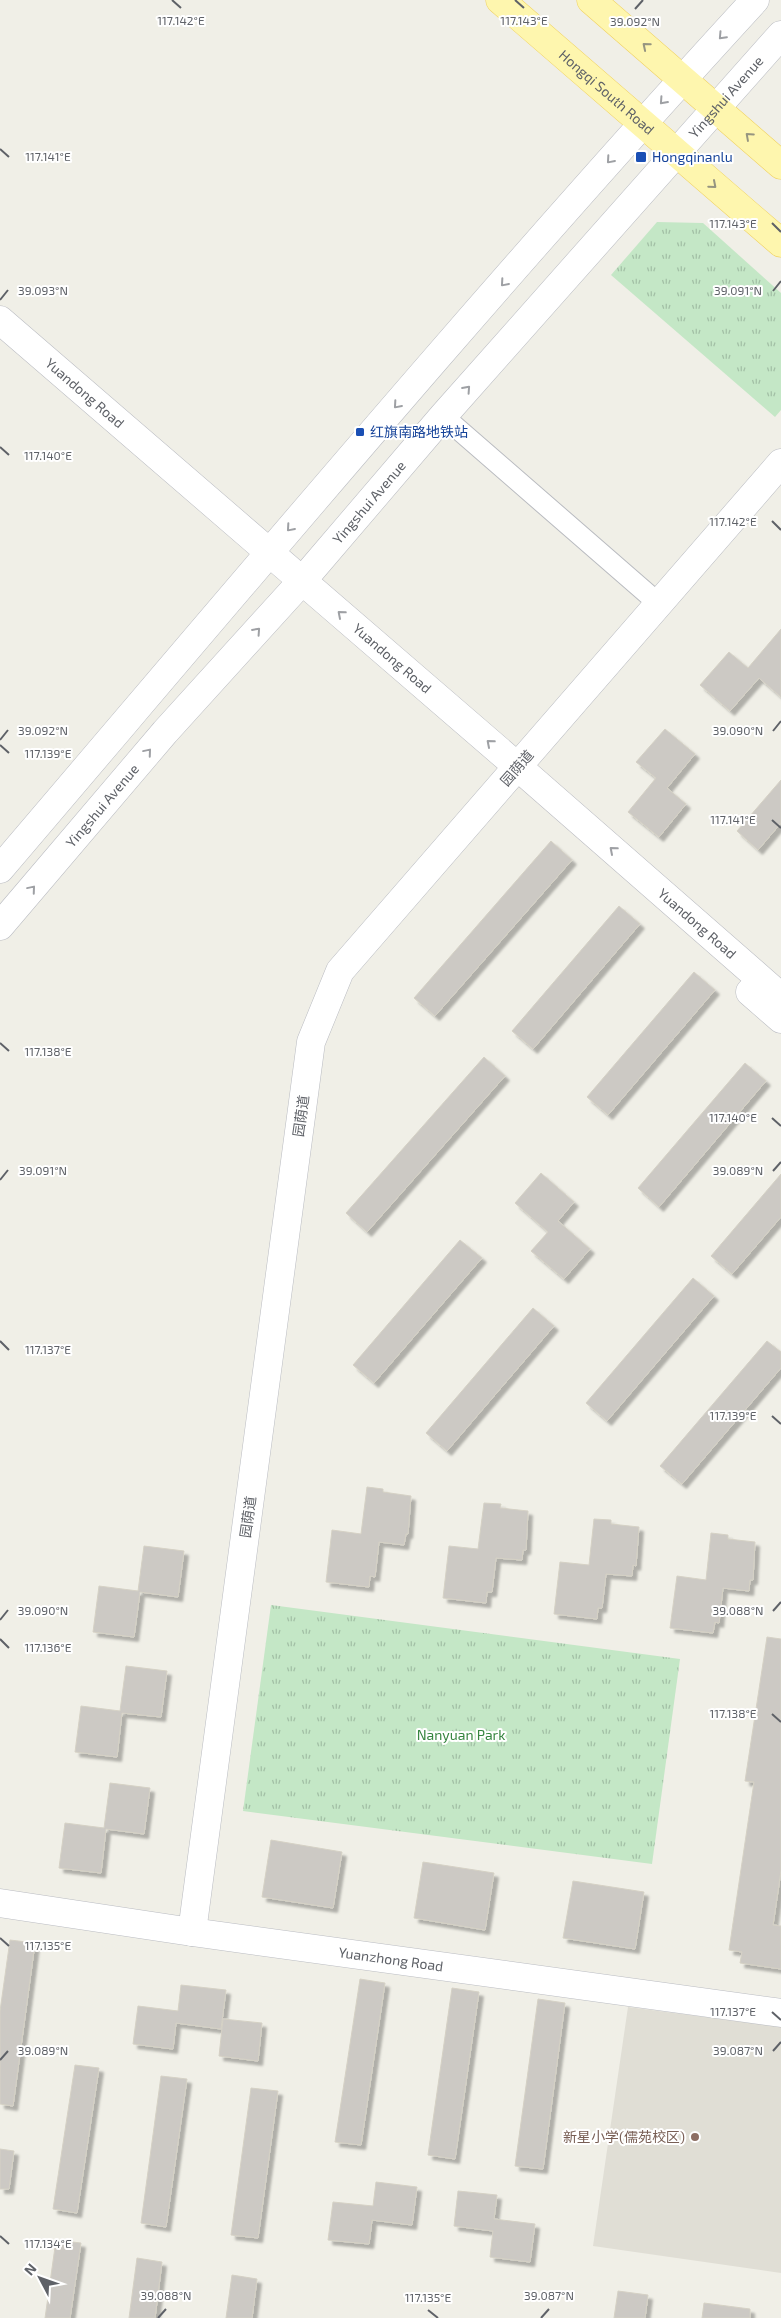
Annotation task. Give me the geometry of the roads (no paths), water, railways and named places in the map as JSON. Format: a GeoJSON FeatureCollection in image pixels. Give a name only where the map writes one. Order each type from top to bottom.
{"type":"FeatureCollection","features":[{"type":"Feature","properties":{"kind":"main road","name":"Hongqi South Road"},"geometry":{"type":"LineString","coordinates":[[500,0],[781,243]]}},
{"type":"Feature","properties":{"kind":"main road"},"geometry":{"type":"LineString","coordinates":[[591,0],[781,165]]}},
{"type":"Feature","properties":{"kind":"street"},"geometry":{"type":"LineString","coordinates":[[0,869],[263,559],[643,124],[755,0]]}},
{"type":"Feature","properties":{"kind":"street","name":"Yingshui Avenue"},"geometry":{"type":"LineString","coordinates":[[0,926],[165,732],[296,587],[443,416],[781,35]]}},
{"type":"Feature","properties":{"kind":"street","name":"Yuandong Road"},"geometry":{"type":"LineString","coordinates":[[0,320],[263,559]]}},
{"type":"Feature","properties":{"kind":"street","name":"Yuandong Road"},"geometry":{"type":"LineString","coordinates":[[0,344],[263,559],[512,774],[781,997]]}},
{"type":"Feature","properties":{"kind":"street"},"geometry":{"type":"LineString","coordinates":[[443,416],[658,603]]}},
{"type":"Feature","properties":{"kind":"street","name":"园荫道"},"geometry":{"type":"LineString","coordinates":[[193,1927],[311,1042],[340,971],[781,463]]}},
{"type":"Feature","properties":{"kind":"street","name":"Yuandong Road"},"geometry":{"type":"LineString","coordinates":[[512,774],[781,1019]]}},
{"type":"Feature","properties":{"kind":"street","name":"Yuanzhong Road"},"geometry":{"type":"LineString","coordinates":[[0,1894],[193,1927],[781,2013]]}},
{"type":"Feature","properties":{"kind":"street","name":"Yuanzhong Road"},"geometry":{"type":"LineString","coordinates":[[0,1903],[781,2001]]}},
{"type":"Feature","properties":{"kind":"place","name":"Hongqinanlu"},"geometry":{"type":"Point","coordinates":[641,157]}},
{"type":"Feature","properties":{"kind":"place","name":"红旗南路地铁站"},"geometry":{"type":"Point","coordinates":[360,432]}},
{"type":"Feature","properties":{"kind":"place","name":"新星小学(儒苑校区)"},"geometry":{"type":"Point","coordinates":[695,2137]}},
{"type":"Feature","properties":{"kind":"park label","name":"Nanyuan Park"},"geometry":{"type":"Point","coordinates":[461,1735]}}]}
